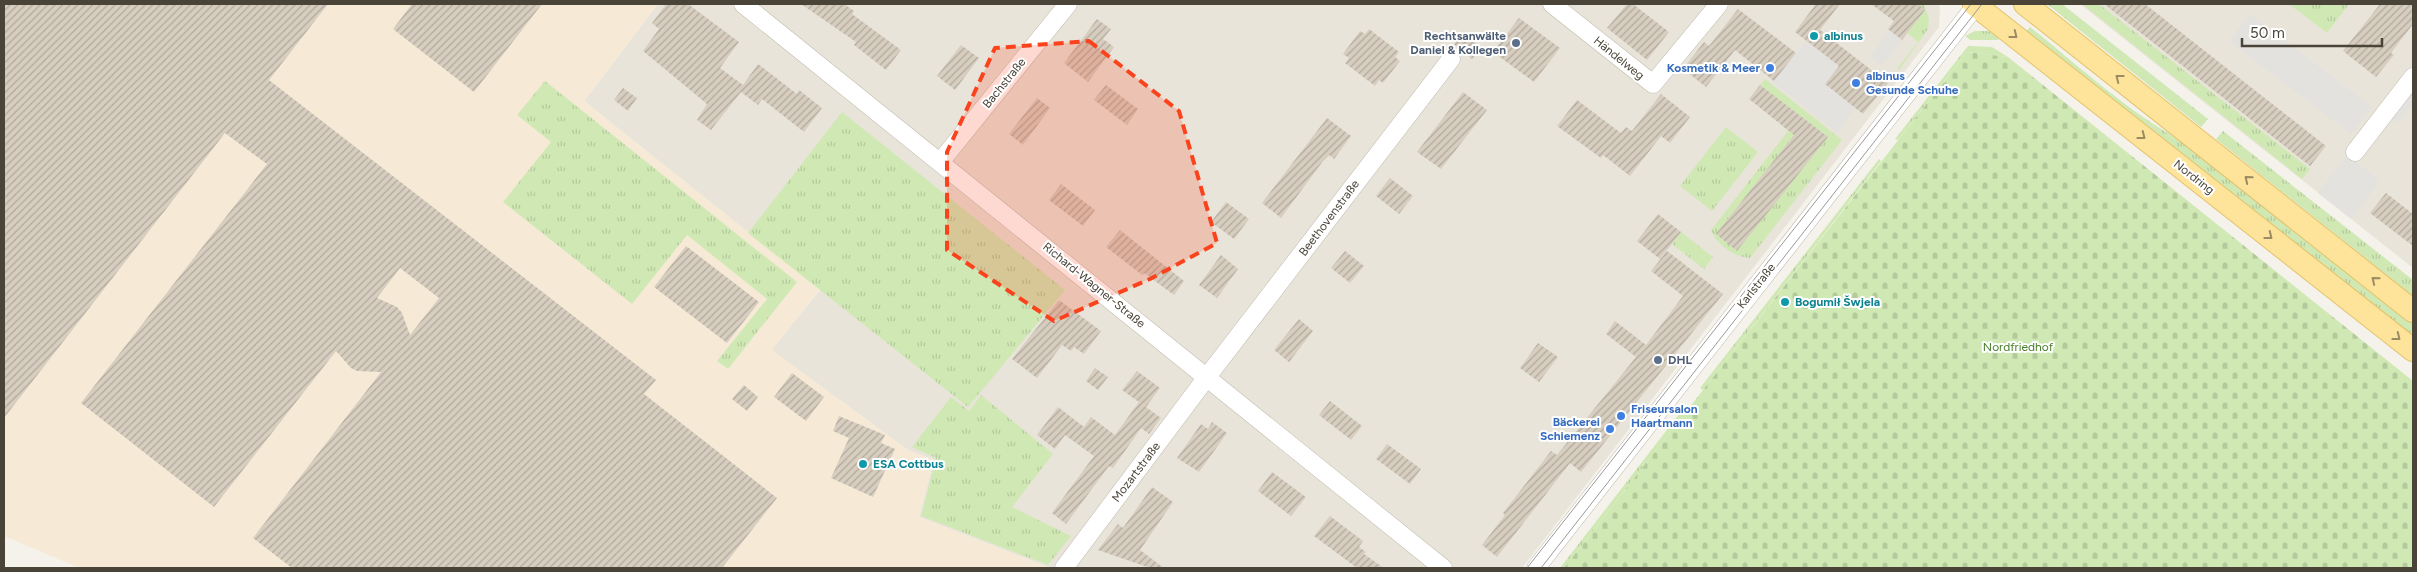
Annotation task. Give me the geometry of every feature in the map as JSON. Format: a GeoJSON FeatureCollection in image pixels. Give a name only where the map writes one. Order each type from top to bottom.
{"type":"FeatureCollection","features":[{"type":"Feature","properties":{"kind":"main road","name":"Nordring"},"geometry":{"type":"LineString","coordinates":[[1976,4],[2413,350]]}},
{"type":"Feature","properties":{"kind":"main road"},"geometry":{"type":"LineString","coordinates":[[2025,4],[2413,311]]}},
{"type":"Feature","properties":{"kind":"street","name":"Richard-Wagner-Straße"},"geometry":{"type":"LineString","coordinates":[[743,4],[1443,568]]}},
{"type":"Feature","properties":{"kind":"street","name":"Bachstraße"},"geometry":{"type":"LineString","coordinates":[[941,162],[1068,4]]}},
{"type":"Feature","properties":{"kind":"street","name":"Händelweg"},"geometry":{"type":"LineString","coordinates":[[1552,4],[1652,84],[1719,4]]}},
{"type":"Feature","properties":{"kind":"street","name":"Karlstraße"},"geometry":{"type":"LineString","coordinates":[[1536,568],[1976,4]]}},
{"type":"Feature","properties":{"kind":"street","name":"Beethovenstraße"},"geometry":{"type":"LineString","coordinates":[[1207,377],[1451,59]]}},
{"type":"Feature","properties":{"kind":"street"},"geometry":{"type":"LineString","coordinates":[[2355,152],[2413,77]]}},
{"type":"Feature","properties":{"kind":"street","name":"Mozartstraße"},"geometry":{"type":"LineString","coordinates":[[1064,568],[1207,377]]}},
{"type":"Feature","properties":{"kind":"highlighted area"},"geometry":{"type":"Polygon","coordinates":[[[1089,41],[1179,111],[1217,243],[1150,279],[1054,321],[947,250],[947,152],[995,48],[1089,41]]]}},
{"type":"Feature","properties":{"kind":"shaded area"},"geometry":{"type":"Polygon","coordinates":[[[4,4],[658,4],[584,101],[820,289],[772,350],[908,450],[934,460],[919,517],[1050,568],[79,568],[4,536],[4,4]]]}},
{"type":"Feature","properties":{"kind":"shaded area"},"geometry":{"type":"Polygon","coordinates":[[[658,4],[1938,4],[1940,8],[1939,27],[1522,568],[1050,568],[919,517],[934,460],[908,450],[771,350],[820,290],[584,101],[658,4]]]}},
{"type":"Feature","properties":{"kind":"shaded area"},"geometry":{"type":"Polygon","coordinates":[[[2080,4],[2413,4],[2413,268],[2080,4]]]}},
{"type":"Feature","properties":{"kind":"shaded area"},"geometry":{"type":"Polygon","coordinates":[[[2250,14],[2372,107],[2351,134],[2229,41],[2250,14]]]}},
{"type":"Feature","properties":{"kind":"shaded area"},"geometry":{"type":"Polygon","coordinates":[[[1890,30],[1902,40],[1882,66],[1870,57],[1890,30]]]}},
{"type":"Feature","properties":{"kind":"shaded area"},"geometry":{"type":"Polygon","coordinates":[[[1806,41],[1839,66],[1825,84],[1856,108],[1837,133],[1773,82],[1806,41]]]}},
{"type":"Feature","properties":{"kind":"shaded area"},"geometry":{"type":"Polygon","coordinates":[[[2413,84],[2413,103],[2397,123],[2388,116],[2413,84]]]}},
{"type":"Feature","properties":{"kind":"shaded area"},"geometry":{"type":"Polygon","coordinates":[[[2347,155],[2380,181],[2351,219],[2318,193],[2347,155]]]}},
{"type":"Feature","properties":{"kind":"green space"},"geometry":{"type":"Polygon","coordinates":[[[1918,4],[1924,4],[1929,19],[1928,29],[1899,70],[1897,69],[1918,42],[1907,33],[1925,10],[1918,4]]]}},
{"type":"Feature","properties":{"kind":"green space"},"geometry":{"type":"Polygon","coordinates":[[[2047,4],[2062,4],[2208,119],[2201,127],[2047,4]]]}},
{"type":"Feature","properties":{"kind":"green space"},"geometry":{"type":"Polygon","coordinates":[[[2082,4],[2099,4],[2310,169],[2302,179],[2082,4]]]}},
{"type":"Feature","properties":{"kind":"green space"},"geometry":{"type":"Polygon","coordinates":[[[2289,4],[2349,4],[2327,33],[2289,4]]]}},
{"type":"Feature","properties":{"kind":"green space"},"geometry":{"type":"Polygon","coordinates":[[[2030,27],[2125,104],[2185,143],[2413,321],[2413,339],[2025,33],[2030,27]]]}},
{"type":"Feature","properties":{"kind":"green space"},"geometry":{"type":"Polygon","coordinates":[[[1975,31],[1988,31],[2000,37],[1998,40],[1970,40],[1965,36],[1975,31]]]}},
{"type":"Feature","properties":{"kind":"green space"},"geometry":{"type":"Polygon","coordinates":[[[1968,46],[1992,47],[2008,57],[1967,52],[1898,140],[1895,139],[1968,46]]]}},
{"type":"Feature","properties":{"kind":"green space","name":"Nordfriedhof"},"geometry":{"type":"Polygon","coordinates":[[[1967,52],[2008,57],[2413,381],[2413,568],[1564,568],[1967,52]]]}},
{"type":"Feature","properties":{"kind":"green space"},"geometry":{"type":"Polygon","coordinates":[[[1765,79],[1842,140],[1750,258],[1732,253],[1717,241],[1711,230],[1788,131],[1782,126],[1793,112],[1760,85],[1765,79]]]}},
{"type":"Feature","properties":{"kind":"green space"},"geometry":{"type":"Polygon","coordinates":[[[545,81],[797,282],[728,369],[717,361],[767,299],[687,235],[632,304],[503,202],[551,142],[517,115],[545,81]]]}},
{"type":"Feature","properties":{"kind":"green space"},"geometry":{"type":"Polygon","coordinates":[[[842,112],[1065,290],[968,407],[748,233],[842,112]]]}},
{"type":"Feature","properties":{"kind":"green space"},"geometry":{"type":"Polygon","coordinates":[[[1726,127],[1758,152],[1712,211],[1680,186],[1726,127]]]}},
{"type":"Feature","properties":{"kind":"green space"},"geometry":{"type":"Polygon","coordinates":[[[2223,131],[2413,280],[2413,296],[2216,139],[2223,131]]]}},
{"type":"Feature","properties":{"kind":"green space"},"geometry":{"type":"Polygon","coordinates":[[[1879,159],[1881,161],[1703,390],[1700,388],[1879,159]]]}},
{"type":"Feature","properties":{"kind":"green space"},"geometry":{"type":"Polygon","coordinates":[[[1681,232],[1713,257],[1704,269],[1672,244],[1681,232]]]}},
{"type":"Feature","properties":{"kind":"green space"},"geometry":{"type":"Polygon","coordinates":[[[981,395],[1053,454],[1012,507],[1071,536],[1048,565],[921,516],[936,458],[912,447],[951,397],[969,411],[981,395]]]}},
{"type":"Feature","properties":{"kind":"green space"},"geometry":{"type":"Polygon","coordinates":[[[1683,409],[1686,412],[1564,568],[1560,568],[1683,409]]]}},
{"type":"Feature","properties":{"kind":"building"},"geometry":{"type":"Polygon","coordinates":[[[4,4],[328,4],[269,80],[656,380],[644,394],[777,498],[722,568],[292,568],[253,538],[381,372],[357,371],[351,368],[336,351],[214,507],[81,403],[267,164],[225,133],[4,418],[4,4]],[[400,268],[377,298],[397,307],[402,313],[410,335],[439,298],[400,268]]]}},
{"type":"Feature","properties":{"kind":"building"},"geometry":{"type":"Polygon","coordinates":[[[412,4],[542,4],[474,92],[393,29],[412,4]]]}},
{"type":"Feature","properties":{"kind":"building"},"geometry":{"type":"Polygon","coordinates":[[[666,4],[688,4],[739,42],[720,68],[743,85],[758,64],[797,94],[799,90],[822,108],[804,132],[762,99],[758,105],[741,92],[711,130],[697,120],[707,104],[643,51],[659,29],[652,23],[666,4]]]}},
{"type":"Feature","properties":{"kind":"building"},"geometry":{"type":"Polygon","coordinates":[[[801,4],[844,4],[854,11],[852,14],[901,50],[886,70],[854,45],[856,42],[801,4]]]}},
{"type":"Feature","properties":{"kind":"building"},"geometry":{"type":"Polygon","coordinates":[[[1627,4],[1633,4],[1669,32],[1647,60],[1607,28],[1627,4]]]}},
{"type":"Feature","properties":{"kind":"building"},"geometry":{"type":"Polygon","coordinates":[[[1816,4],[1840,4],[1820,30],[1888,83],[1863,114],[1825,84],[1839,66],[1795,32],[1816,4]]]}},
{"type":"Feature","properties":{"kind":"building"},"geometry":{"type":"Polygon","coordinates":[[[1871,4],[1918,4],[1925,10],[1902,40],[1888,29],[1894,21],[1871,4]]]}},
{"type":"Feature","properties":{"kind":"building"},"geometry":{"type":"Polygon","coordinates":[[[2104,4],[2145,4],[2326,146],[2310,166],[2104,4]]]}},
{"type":"Feature","properties":{"kind":"building"},"geometry":{"type":"Polygon","coordinates":[[[2380,4],[2413,4],[2413,24],[2391,53],[2394,55],[2376,77],[2343,51],[2380,4]]]}},
{"type":"Feature","properties":{"kind":"building"},"geometry":{"type":"Polygon","coordinates":[[[1738,9],[1796,53],[1774,81],[1735,50],[1706,87],[1683,69],[1704,42],[1709,46],[1738,9]]]}},
{"type":"Feature","properties":{"kind":"building"},"geometry":{"type":"Polygon","coordinates":[[[1519,18],[1560,48],[1534,82],[1493,52],[1519,18]]]}},
{"type":"Feature","properties":{"kind":"building"},"geometry":{"type":"Polygon","coordinates":[[[1097,19],[1111,29],[1103,39],[1114,47],[1088,82],[1064,63],[1097,19]]]}},
{"type":"Feature","properties":{"kind":"building"},"geometry":{"type":"Polygon","coordinates":[[[1369,29],[1399,52],[1395,57],[1400,61],[1383,83],[1379,80],[1375,86],[1345,63],[1349,58],[1343,54],[1360,31],[1365,34],[1369,29]]]}},
{"type":"Feature","properties":{"kind":"building"},"geometry":{"type":"Polygon","coordinates":[[[1464,33],[1481,48],[1472,59],[1454,44],[1464,33]]]}},
{"type":"Feature","properties":{"kind":"building"},"geometry":{"type":"Polygon","coordinates":[[[961,45],[979,58],[955,90],[937,76],[961,45]]]}},
{"type":"Feature","properties":{"kind":"building"},"geometry":{"type":"Polygon","coordinates":[[[1106,85],[1138,109],[1127,125],[1094,100],[1106,85]]]}},
{"type":"Feature","properties":{"kind":"building"},"geometry":{"type":"Polygon","coordinates":[[[1760,85],[1828,137],[1737,251],[1716,234],[1794,135],[1749,99],[1760,85]]]}},
{"type":"Feature","properties":{"kind":"building"},"geometry":{"type":"Polygon","coordinates":[[[623,88],[637,98],[628,111],[614,100],[623,88]]]}},
{"type":"Feature","properties":{"kind":"building"},"geometry":{"type":"Polygon","coordinates":[[[1463,92],[1487,110],[1441,169],[1417,152],[1463,92]]]}},
{"type":"Feature","properties":{"kind":"building"},"geometry":{"type":"Polygon","coordinates":[[[1661,94],[1690,117],[1670,143],[1661,136],[1630,176],[1603,155],[1601,158],[1557,126],[1577,100],[1621,133],[1626,127],[1632,131],[1661,94]]]}},
{"type":"Feature","properties":{"kind":"building"},"geometry":{"type":"Polygon","coordinates":[[[1037,98],[1050,108],[1023,145],[1009,134],[1037,98]]]}},
{"type":"Feature","properties":{"kind":"building"},"geometry":{"type":"Polygon","coordinates":[[[1327,118],[1351,136],[1334,159],[1329,155],[1323,161],[1281,218],[1262,203],[1327,118]]]}},
{"type":"Feature","properties":{"kind":"building"},"geometry":{"type":"Polygon","coordinates":[[[1390,178],[1413,196],[1399,214],[1376,196],[1390,178]]]}},
{"type":"Feature","properties":{"kind":"building"},"geometry":{"type":"Polygon","coordinates":[[[1061,184],[1095,210],[1083,226],[1049,200],[1061,184]]]}},
{"type":"Feature","properties":{"kind":"building"},"geometry":{"type":"Polygon","coordinates":[[[2386,193],[2413,214],[2413,246],[2370,213],[2386,193]]]}},
{"type":"Feature","properties":{"kind":"building"},"geometry":{"type":"Polygon","coordinates":[[[1226,202],[1249,219],[1234,239],[1211,222],[1226,202]]]}},
{"type":"Feature","properties":{"kind":"building"},"geometry":{"type":"Polygon","coordinates":[[[1658,214],[1681,232],[1660,259],[1637,241],[1658,214]]]}},
{"type":"Feature","properties":{"kind":"building"},"geometry":{"type":"Polygon","coordinates":[[[1120,230],[1184,281],[1174,295],[1144,273],[1142,275],[1106,247],[1120,230]]]}},
{"type":"Feature","properties":{"kind":"building"},"geometry":{"type":"Polygon","coordinates":[[[686,246],[759,302],[727,343],[654,287],[686,246]]]}},
{"type":"Feature","properties":{"kind":"building"},"geometry":{"type":"Polygon","coordinates":[[[1345,251],[1364,266],[1350,283],[1331,268],[1345,251]]]}},
{"type":"Feature","properties":{"kind":"building"},"geometry":{"type":"Polygon","coordinates":[[[1667,251],[1723,294],[1581,472],[1570,463],[1497,557],[1482,545],[1505,515],[1503,513],[1551,451],[1557,455],[1636,357],[1606,334],[1615,321],[1646,345],[1683,296],[1651,271],[1667,251]]]}},
{"type":"Feature","properties":{"kind":"building"},"geometry":{"type":"Polygon","coordinates":[[[1221,255],[1238,269],[1217,298],[1199,285],[1221,255]]]}},
{"type":"Feature","properties":{"kind":"building"},"geometry":{"type":"Polygon","coordinates":[[[1059,300],[1101,331],[1084,354],[1074,347],[1071,351],[1062,345],[1037,378],[1012,359],[1059,300]]]}},
{"type":"Feature","properties":{"kind":"building"},"geometry":{"type":"Polygon","coordinates":[[[1299,319],[1313,331],[1289,362],[1274,350],[1299,319]]]}},
{"type":"Feature","properties":{"kind":"building"},"geometry":{"type":"Polygon","coordinates":[[[1538,343],[1558,357],[1539,382],[1520,368],[1538,343]]]}},
{"type":"Feature","properties":{"kind":"building"},"geometry":{"type":"Polygon","coordinates":[[[1095,368],[1108,377],[1098,390],[1086,381],[1095,368]]]}},
{"type":"Feature","properties":{"kind":"building"},"geometry":{"type":"Polygon","coordinates":[[[1137,371],[1160,388],[1146,407],[1122,390],[1137,371]]]}},
{"type":"Feature","properties":{"kind":"building"},"geometry":{"type":"Polygon","coordinates":[[[792,373],[824,397],[806,421],[774,397],[792,373]]]}},
{"type":"Feature","properties":{"kind":"building"},"geometry":{"type":"Polygon","coordinates":[[[744,385],[758,397],[747,411],[732,399],[744,385]]]}},
{"type":"Feature","properties":{"kind":"building"},"geometry":{"type":"Polygon","coordinates":[[[1330,401],[1362,426],[1351,440],[1319,415],[1330,401]]]}},
{"type":"Feature","properties":{"kind":"building"},"geometry":{"type":"Polygon","coordinates":[[[1139,402],[1161,418],[1149,434],[1141,428],[1113,468],[1109,466],[1066,524],[1052,513],[1094,456],[1065,435],[1055,449],[1037,435],[1058,407],[1084,427],[1091,417],[1115,435],[1139,402]]]}},
{"type":"Feature","properties":{"kind":"building","name":"ESA Cottbus"},"geometry":{"type":"Polygon","coordinates":[[[839,416],[885,435],[881,443],[895,449],[873,497],[831,478],[849,438],[833,431],[839,416]]]}},
{"type":"Feature","properties":{"kind":"building"},"geometry":{"type":"Polygon","coordinates":[[[1212,422],[1227,433],[1199,472],[1177,458],[1201,424],[1208,429],[1212,422]]]}},
{"type":"Feature","properties":{"kind":"building"},"geometry":{"type":"Polygon","coordinates":[[[1387,444],[1421,469],[1410,484],[1376,459],[1387,444]]]}},
{"type":"Feature","properties":{"kind":"building"},"geometry":{"type":"Polygon","coordinates":[[[1272,472],[1306,497],[1291,516],[1258,491],[1272,472]]]}},
{"type":"Feature","properties":{"kind":"building"},"geometry":{"type":"Polygon","coordinates":[[[1152,487],[1173,502],[1140,550],[1164,568],[1150,568],[1098,550],[1118,524],[1123,528],[1152,487]]]}},
{"type":"Feature","properties":{"kind":"building"},"geometry":{"type":"Polygon","coordinates":[[[1330,516],[1363,541],[1359,547],[1366,552],[1364,554],[1384,568],[1357,568],[1314,536],[1330,516]]]}},
{"type":"Feature","properties":{"kind":"tram line"},"geometry":{"type":"LineString","coordinates":[[1527,568],[1971,4]]}},
{"type":"Feature","properties":{"kind":"tram line"},"geometry":{"type":"LineString","coordinates":[[1541,568],[1982,4]]}},
{"type":"Feature","properties":{"kind":"place","name":"albinus"},"geometry":{"type":"Point","coordinates":[1814,36]}},
{"type":"Feature","properties":{"kind":"place","name":"Rechtsanwälte Daniel & Kollegen"},"geometry":{"type":"Point","coordinates":[1516,43]}},
{"type":"Feature","properties":{"kind":"place","name":"Kosmetik & Meer"},"geometry":{"type":"Point","coordinates":[1770,68]}},
{"type":"Feature","properties":{"kind":"place","name":"albinus Gesunde Schuhe"},"geometry":{"type":"Point","coordinates":[1856,83]}},
{"type":"Feature","properties":{"kind":"place","name":"Bogumił Šwjela"},"geometry":{"type":"Point","coordinates":[1785,302]}},
{"type":"Feature","properties":{"kind":"place","name":"DHL"},"geometry":{"type":"Point","coordinates":[1658,360]}},
{"type":"Feature","properties":{"kind":"place","name":"Friseursalon Haartmann"},"geometry":{"type":"Point","coordinates":[1621,416]}},
{"type":"Feature","properties":{"kind":"place","name":"Bäckerei Schiemenz"},"geometry":{"type":"Point","coordinates":[1610,429]}},
{"type":"Feature","properties":{"kind":"place","name":"ESA Cottbus"},"geometry":{"type":"Point","coordinates":[863,464]}}]}
